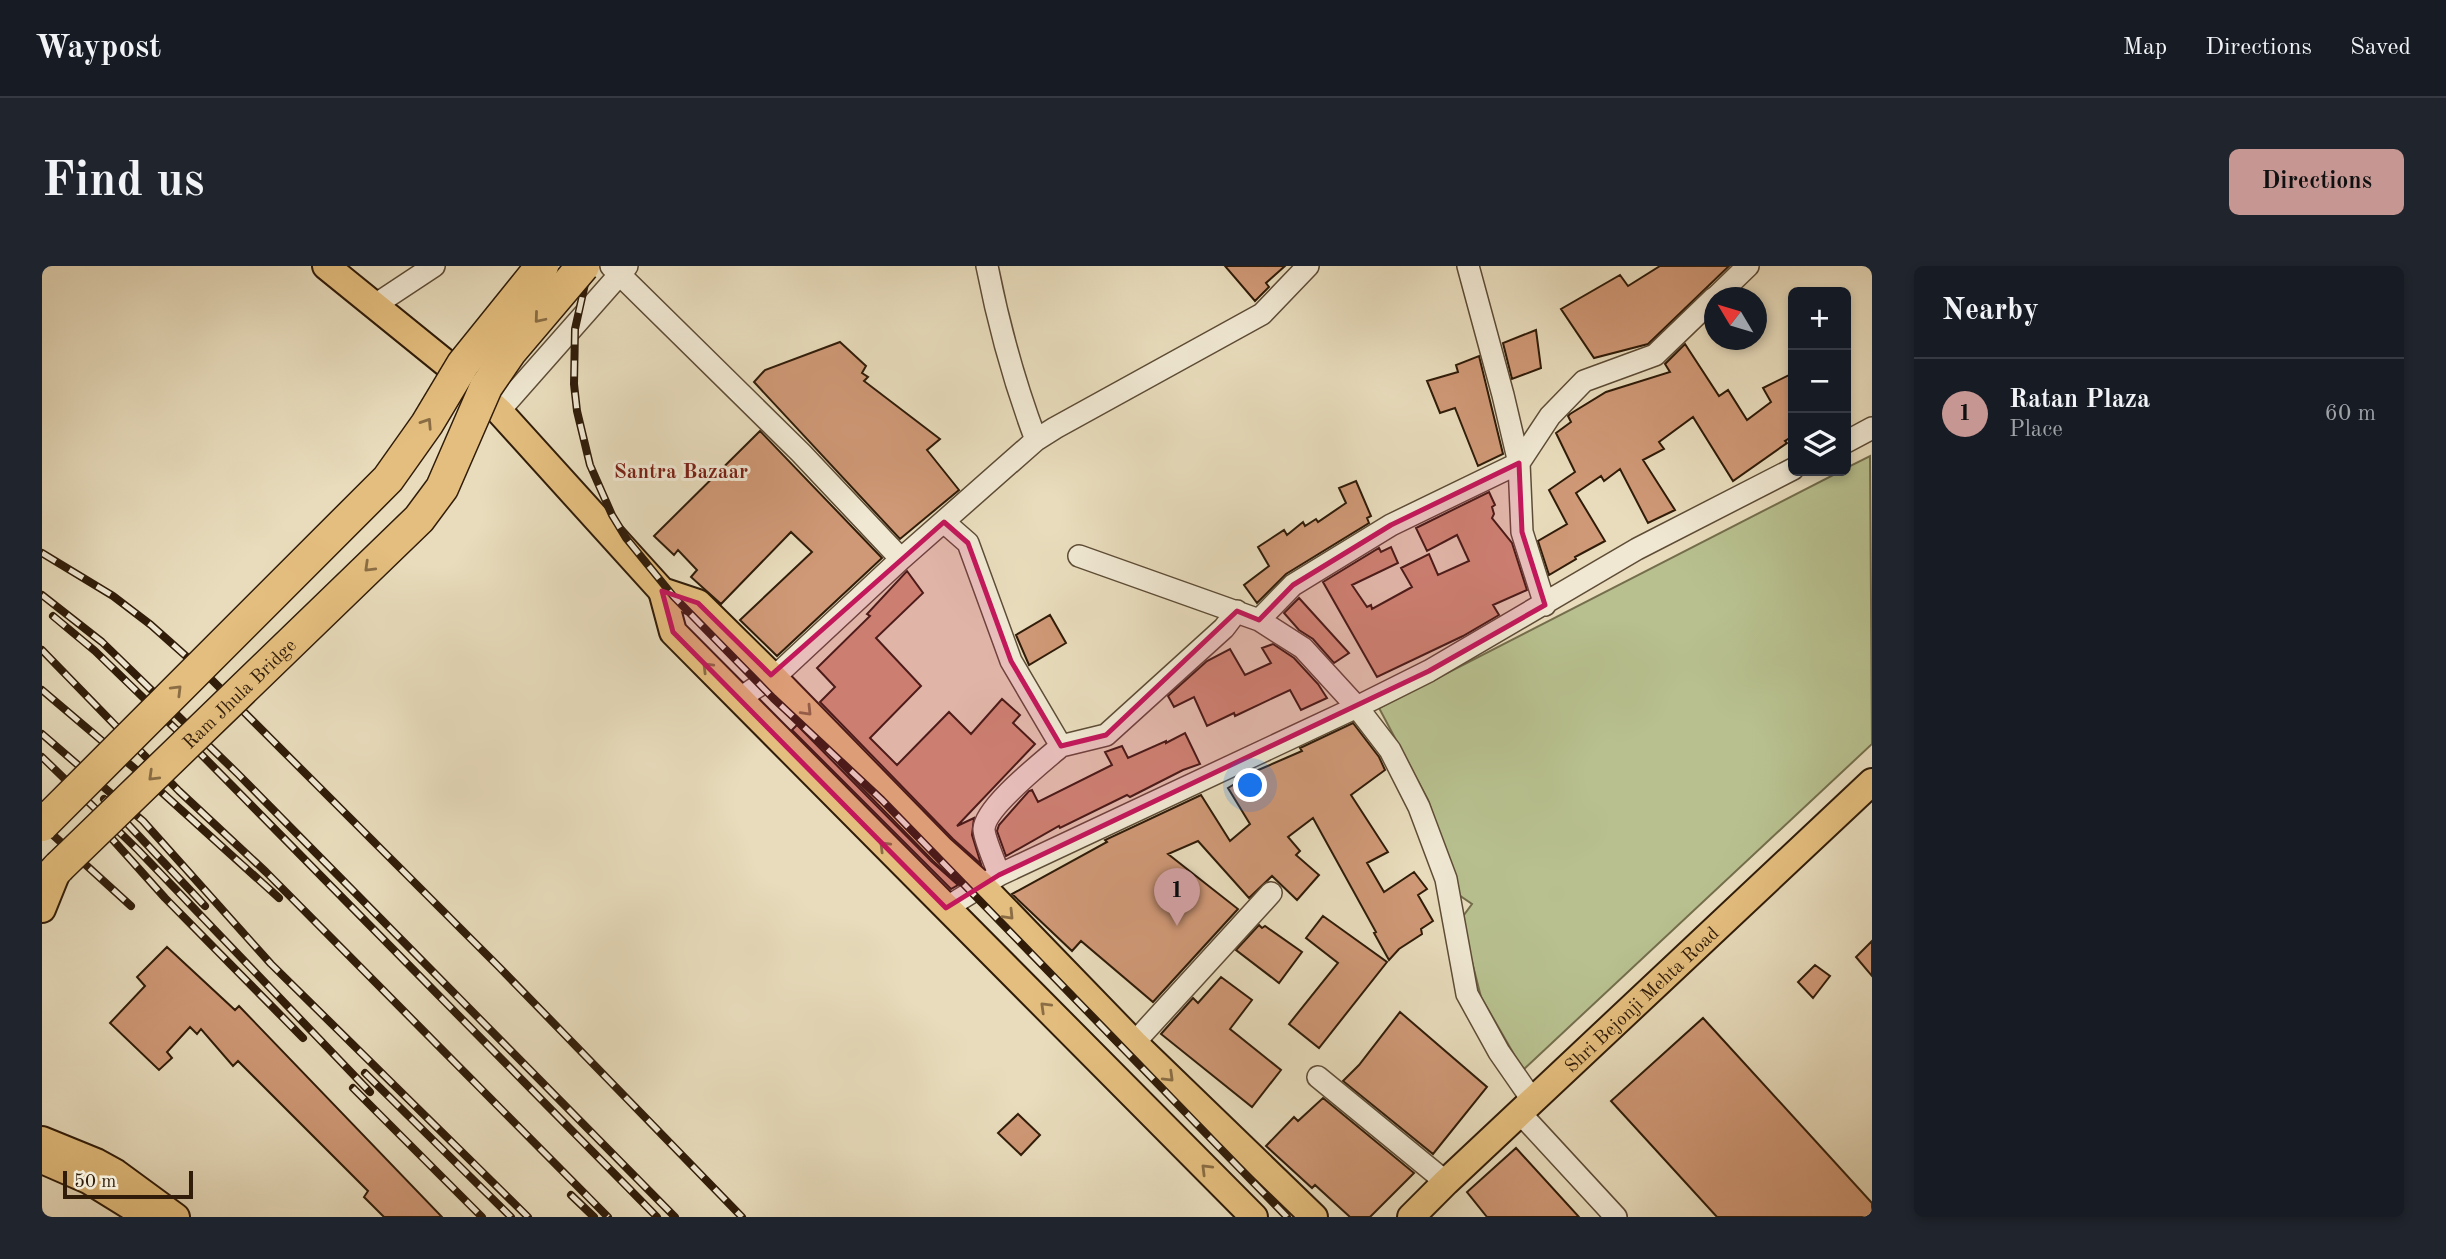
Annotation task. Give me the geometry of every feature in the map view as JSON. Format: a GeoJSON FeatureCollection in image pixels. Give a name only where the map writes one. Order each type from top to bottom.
{"type":"FeatureCollection","features":[{"type":"Feature","properties":{"kind":"highway"},"geometry":{"type":"LineString","coordinates":[[42,825],[388,479],[427,424],[463,364],[542,266]]}},
{"type":"Feature","properties":{"kind":"highway","name":"Ram Jhula Bridge"},"geometry":{"type":"LineString","coordinates":[[50,876],[419,519],[442,488],[486,387],[510,352],[583,266]]}},
{"type":"Feature","properties":{"kind":"main road"},"geometry":{"type":"LineString","coordinates":[[326,266],[453,369],[499,411],[662,591],[673,632],[1254,1217]]}},
{"type":"Feature","properties":{"kind":"main road"},"geometry":{"type":"LineString","coordinates":[[662,591],[698,603],[942,850],[990,880],[1134,1043],[1314,1217]]}},
{"type":"Feature","properties":{"kind":"main road","name":"Shri Bejonji Mehta Road"},"geometry":{"type":"LineString","coordinates":[[1411,1217],[1872,782]]}},
{"type":"Feature","properties":{"kind":"main road"},"geometry":{"type":"LineString","coordinates":[[42,909],[50,876]]}},
{"type":"Feature","properties":{"kind":"main road"},"geometry":{"type":"LineString","coordinates":[[42,1140],[116,1173],[176,1217]]}},
{"type":"Feature","properties":{"kind":"main road"},"geometry":{"type":"LineString","coordinates":[[42,1160],[88,1180],[148,1217]]}},
{"type":"Feature","properties":{"kind":"street"},"geometry":{"type":"LineString","coordinates":[[375,305],[434,266]]}},
{"type":"Feature","properties":{"kind":"street"},"geometry":{"type":"LineString","coordinates":[[987,266],[1000,332],[1036,440]]}},
{"type":"Feature","properties":{"kind":"street"},"geometry":{"type":"LineString","coordinates":[[739,699],[782,670],[901,559],[1036,440],[1262,314],[1308,266]]}},
{"type":"Feature","properties":{"kind":"street"},"geometry":{"type":"LineString","coordinates":[[1468,266],[1519,463],[1522,532],[1545,605]]}},
{"type":"Feature","properties":{"kind":"street"},"geometry":{"type":"LineString","coordinates":[[1726,287],[1748,266]]}},
{"type":"Feature","properties":{"kind":"street"},"geometry":{"type":"LineString","coordinates":[[499,411],[619,269],[801,453],[901,559]]}},
{"type":"Feature","properties":{"kind":"street"},"geometry":{"type":"LineString","coordinates":[[1259,620],[1293,585],[1391,525],[1519,463],[1550,416],[1584,381],[1655,355],[1704,308]]}},
{"type":"Feature","properties":{"kind":"street"},"geometry":{"type":"LineString","coordinates":[[1851,439],[1872,428]]}},
{"type":"Feature","properties":{"kind":"street"},"geometry":{"type":"LineString","coordinates":[[946,908],[990,880],[1429,671],[1637,549],[1788,472]]}},
{"type":"Feature","properties":{"kind":"street"},"geometry":{"type":"LineString","coordinates":[[944,522],[968,543],[1011,662],[1061,746]]}},
{"type":"Feature","properties":{"kind":"street"},"geometry":{"type":"LineString","coordinates":[[1079,556],[1259,620],[1303,648],[1357,707],[1390,750],[1424,819],[1446,879],[1467,994],[1526,1107],[1616,1217]]}},
{"type":"Feature","properties":{"kind":"street"},"geometry":{"type":"LineString","coordinates":[[990,880],[984,830],[995,808],[1029,773],[1061,746],[1106,735],[1224,628],[1237,611]]}},
{"type":"Feature","properties":{"kind":"street"},"geometry":{"type":"LineString","coordinates":[[1134,1043],[1271,893]]}},
{"type":"Feature","properties":{"kind":"street"},"geometry":{"type":"LineString","coordinates":[[1318,1077],[1446,1182]]}},
{"type":"Feature","properties":{"kind":"highlighted area"},"geometry":{"type":"Polygon","coordinates":[[[1519,463],[1522,532],[1545,605],[1429,671],[999,875],[946,908],[673,632],[662,591],[698,603],[771,675],[944,522],[968,543],[1011,661],[1061,746],[1106,735],[1237,611],[1259,620],[1293,585],[1391,525],[1519,463]]]}},
{"type":"Feature","properties":{"kind":"green space"},"geometry":{"type":"Polygon","coordinates":[[[1870,456],[1872,744],[1523,1070],[1481,997],[1461,919],[1472,904],[1459,895],[1428,800],[1379,708],[1831,476],[1851,476],[1851,466],[1870,456]]]}},
{"type":"Feature","properties":{"kind":"building"},"geometry":{"type":"Polygon","coordinates":[[[1225,266],[1285,266],[1266,283],[1269,287],[1255,301],[1225,266]]]}},
{"type":"Feature","properties":{"kind":"building"},"geometry":{"type":"Polygon","coordinates":[[[1660,266],[1729,266],[1704,287],[1704,290],[1648,344],[1594,358],[1561,309],[1620,275],[1628,286],[1660,266]]]}},
{"type":"Feature","properties":{"kind":"building"},"geometry":{"type":"Polygon","coordinates":[[[1536,330],[1541,368],[1512,379],[1503,343],[1536,330]]]}},
{"type":"Feature","properties":{"kind":"building"},"geometry":{"type":"Polygon","coordinates":[[[840,342],[866,366],[862,373],[868,377],[864,381],[940,439],[927,450],[959,490],[900,539],[754,382],[765,370],[840,342]]]}},
{"type":"Feature","properties":{"kind":"building"},"geometry":{"type":"Polygon","coordinates":[[[1685,344],[1719,396],[1728,390],[1747,420],[1771,402],[1763,388],[1788,376],[1787,443],[1733,481],[1693,417],[1659,442],[1664,449],[1643,460],[1675,510],[1648,523],[1620,469],[1604,481],[1601,476],[1576,493],[1605,541],[1549,575],[1538,541],[1567,524],[1549,490],[1575,472],[1556,433],[1571,422],[1568,416],[1570,414],[1606,392],[1670,372],[1665,364],[1685,344]]]}},
{"type":"Feature","properties":{"kind":"building"},"geometry":{"type":"Polygon","coordinates":[[[1479,356],[1503,454],[1478,466],[1455,408],[1440,413],[1427,381],[1458,372],[1456,365],[1479,356]]]}},
{"type":"Feature","properties":{"kind":"building"},"geometry":{"type":"Polygon","coordinates":[[[760,431],[882,558],[777,656],[740,620],[812,552],[791,532],[721,604],[691,577],[697,570],[678,550],[674,555],[654,536],[760,431]]]}},
{"type":"Feature","properties":{"kind":"building"},"geometry":{"type":"Polygon","coordinates":[[[1356,481],[1371,516],[1367,518],[1369,523],[1286,574],[1257,603],[1244,585],[1269,566],[1258,547],[1284,530],[1287,535],[1303,522],[1305,526],[1316,519],[1318,522],[1346,503],[1339,488],[1356,481]]]}},
{"type":"Feature","properties":{"kind":"building"},"geometry":{"type":"Polygon","coordinates":[[[1489,492],[1495,505],[1492,507],[1492,518],[1512,543],[1527,590],[1493,605],[1499,615],[1463,636],[1377,677],[1323,582],[1379,548],[1381,552],[1391,547],[1398,563],[1352,585],[1367,607],[1371,605],[1372,609],[1412,587],[1401,568],[1429,554],[1438,575],[1469,561],[1457,535],[1427,551],[1416,528],[1489,492]]]}},
{"type":"Feature","properties":{"kind":"building"},"geometry":{"type":"Polygon","coordinates":[[[907,571],[923,593],[876,638],[921,686],[870,738],[897,765],[949,712],[971,734],[1002,699],[1020,715],[1013,723],[1035,744],[957,826],[974,818],[972,835],[981,864],[953,839],[820,702],[835,687],[817,668],[870,616],[867,614],[907,571]]]}},
{"type":"Feature","properties":{"kind":"building"},"geometry":{"type":"Polygon","coordinates":[[[1299,598],[1349,653],[1334,663],[1313,639],[1299,630],[1284,613],[1299,598]]]}},
{"type":"Feature","properties":{"kind":"building"},"geometry":{"type":"Polygon","coordinates":[[[1050,615],[1066,643],[1029,665],[1016,635],[1050,615]]]}},
{"type":"Feature","properties":{"kind":"building"},"geometry":{"type":"Polygon","coordinates":[[[1273,644],[1294,658],[1327,698],[1301,710],[1290,690],[1207,726],[1194,697],[1174,707],[1168,696],[1207,661],[1230,649],[1245,675],[1271,663],[1262,648],[1273,644]]]}},
{"type":"Feature","properties":{"kind":"building"},"geometry":{"type":"Polygon","coordinates":[[[1353,723],[1379,757],[1385,770],[1351,795],[1388,852],[1367,863],[1384,892],[1414,872],[1427,889],[1418,895],[1433,921],[1421,929],[1422,934],[1399,949],[1389,960],[1313,818],[1288,837],[1300,851],[1296,855],[1319,875],[1297,900],[1272,876],[1249,898],[1198,841],[1168,854],[1238,909],[1153,1002],[1081,941],[1072,951],[1012,894],[1107,842],[1105,840],[1201,795],[1230,841],[1250,824],[1228,788],[1256,771],[1302,751],[1300,748],[1353,723]]]}},
{"type":"Feature","properties":{"kind":"building"},"geometry":{"type":"Polygon","coordinates":[[[797,725],[958,885],[951,889],[792,730],[797,725]]]}},
{"type":"Feature","properties":{"kind":"building"},"geometry":{"type":"Polygon","coordinates":[[[1185,733],[1200,764],[1130,797],[1127,795],[1060,828],[1059,826],[1006,856],[997,831],[999,825],[1029,791],[1032,790],[1038,802],[1112,765],[1105,752],[1122,746],[1128,758],[1185,733]]]}},
{"type":"Feature","properties":{"kind":"building"},"geometry":{"type":"Polygon","coordinates":[[[1323,916],[1387,962],[1319,1048],[1289,1024],[1338,963],[1306,938],[1323,916]]]}},
{"type":"Feature","properties":{"kind":"building"},"geometry":{"type":"Polygon","coordinates":[[[1259,925],[1262,928],[1265,926],[1302,952],[1279,983],[1236,950],[1259,925]]]}},
{"type":"Feature","properties":{"kind":"building"},"geometry":{"type":"Polygon","coordinates":[[[1872,941],[1872,976],[1856,957],[1872,941]]]}},
{"type":"Feature","properties":{"kind":"building"},"geometry":{"type":"Polygon","coordinates":[[[167,947],[235,1010],[239,1006],[442,1217],[384,1217],[364,1197],[368,1191],[238,1061],[233,1066],[201,1029],[197,1034],[190,1027],[167,1052],[172,1058],[159,1070],[110,1023],[145,986],[137,977],[167,947]]]}},
{"type":"Feature","properties":{"kind":"building"},"geometry":{"type":"Polygon","coordinates":[[[1815,965],[1830,976],[1813,998],[1798,982],[1815,965]]]}},
{"type":"Feature","properties":{"kind":"building"},"geometry":{"type":"Polygon","coordinates":[[[1221,977],[1252,1000],[1230,1029],[1281,1070],[1252,1107],[1161,1034],[1193,998],[1198,1003],[1221,977]]]}},
{"type":"Feature","properties":{"kind":"building"},"geometry":{"type":"Polygon","coordinates":[[[1400,1012],[1487,1087],[1433,1154],[1343,1081],[1359,1065],[1400,1012]]]}},
{"type":"Feature","properties":{"kind":"building"},"geometry":{"type":"Polygon","coordinates":[[[1703,1018],[1872,1203],[1872,1217],[1717,1217],[1611,1101],[1703,1018]]]}},
{"type":"Feature","properties":{"kind":"building"},"geometry":{"type":"Polygon","coordinates":[[[1323,1098],[1414,1173],[1370,1217],[1350,1217],[1315,1185],[1312,1188],[1266,1146],[1294,1117],[1298,1121],[1323,1098]]]}},
{"type":"Feature","properties":{"kind":"building"},"geometry":{"type":"Polygon","coordinates":[[[1018,1114],[1040,1135],[1021,1155],[998,1133],[1018,1114]]]}},
{"type":"Feature","properties":{"kind":"building"},"geometry":{"type":"Polygon","coordinates":[[[1516,1148],[1579,1217],[1487,1217],[1467,1192],[1516,1148]]]}},
{"type":"Feature","properties":{"kind":"railway"},"geometry":{"type":"LineString","coordinates":[[589,266],[575,329],[574,384],[577,411],[590,465],[612,515],[626,538],[674,597],[773,698],[882,800],[1287,1217]]}},
{"type":"Feature","properties":{"kind":"railway"},"geometry":{"type":"LineString","coordinates":[[42,553],[113,596],[151,625],[205,673],[499,967],[742,1217]]}},
{"type":"Feature","properties":{"kind":"railway"},"geometry":{"type":"LineString","coordinates":[[42,595],[102,642],[238,774],[675,1217]]}},
{"type":"Feature","properties":{"kind":"railway"},"geometry":{"type":"LineString","coordinates":[[53,616],[95,651],[188,741],[657,1217]]}},
{"type":"Feature","properties":{"kind":"railway"},"geometry":{"type":"LineString","coordinates":[[42,650],[179,791],[266,872],[608,1217]]}},
{"type":"Feature","properties":{"kind":"railway"},"geometry":{"type":"LineString","coordinates":[[42,690],[147,779],[279,898]]}},
{"type":"Feature","properties":{"kind":"railway"},"geometry":{"type":"LineString","coordinates":[[42,734],[143,821],[271,964],[528,1217]]}},
{"type":"Feature","properties":{"kind":"railway"},"geometry":{"type":"LineString","coordinates":[[42,757],[138,850],[370,1092]]}},
{"type":"Feature","properties":{"kind":"railway"},"geometry":{"type":"LineString","coordinates":[[104,799],[205,906]]}},
{"type":"Feature","properties":{"kind":"railway"},"geometry":{"type":"LineString","coordinates":[[42,825],[131,906]]}},
{"type":"Feature","properties":{"kind":"railway"},"geometry":{"type":"LineString","coordinates":[[105,831],[165,898],[303,1038]]}},
{"type":"Feature","properties":{"kind":"railway"},"geometry":{"type":"LineString","coordinates":[[365,1073],[511,1217]]}},
{"type":"Feature","properties":{"kind":"railway"},"geometry":{"type":"LineString","coordinates":[[353,1088],[482,1217]]}},
{"type":"Feature","properties":{"kind":"railway"},"geometry":{"type":"LineString","coordinates":[[571,1195],[594,1217]]}},
{"type":"Feature","properties":{"kind":"place","name":"Ratan Plaza"},"geometry":{"type":"Point","coordinates":[1177,926]}},
{"type":"Feature","properties":{"kind":"district","name":"Santra Bazaar"},"geometry":{"type":"Point","coordinates":[681,471]}}]}
